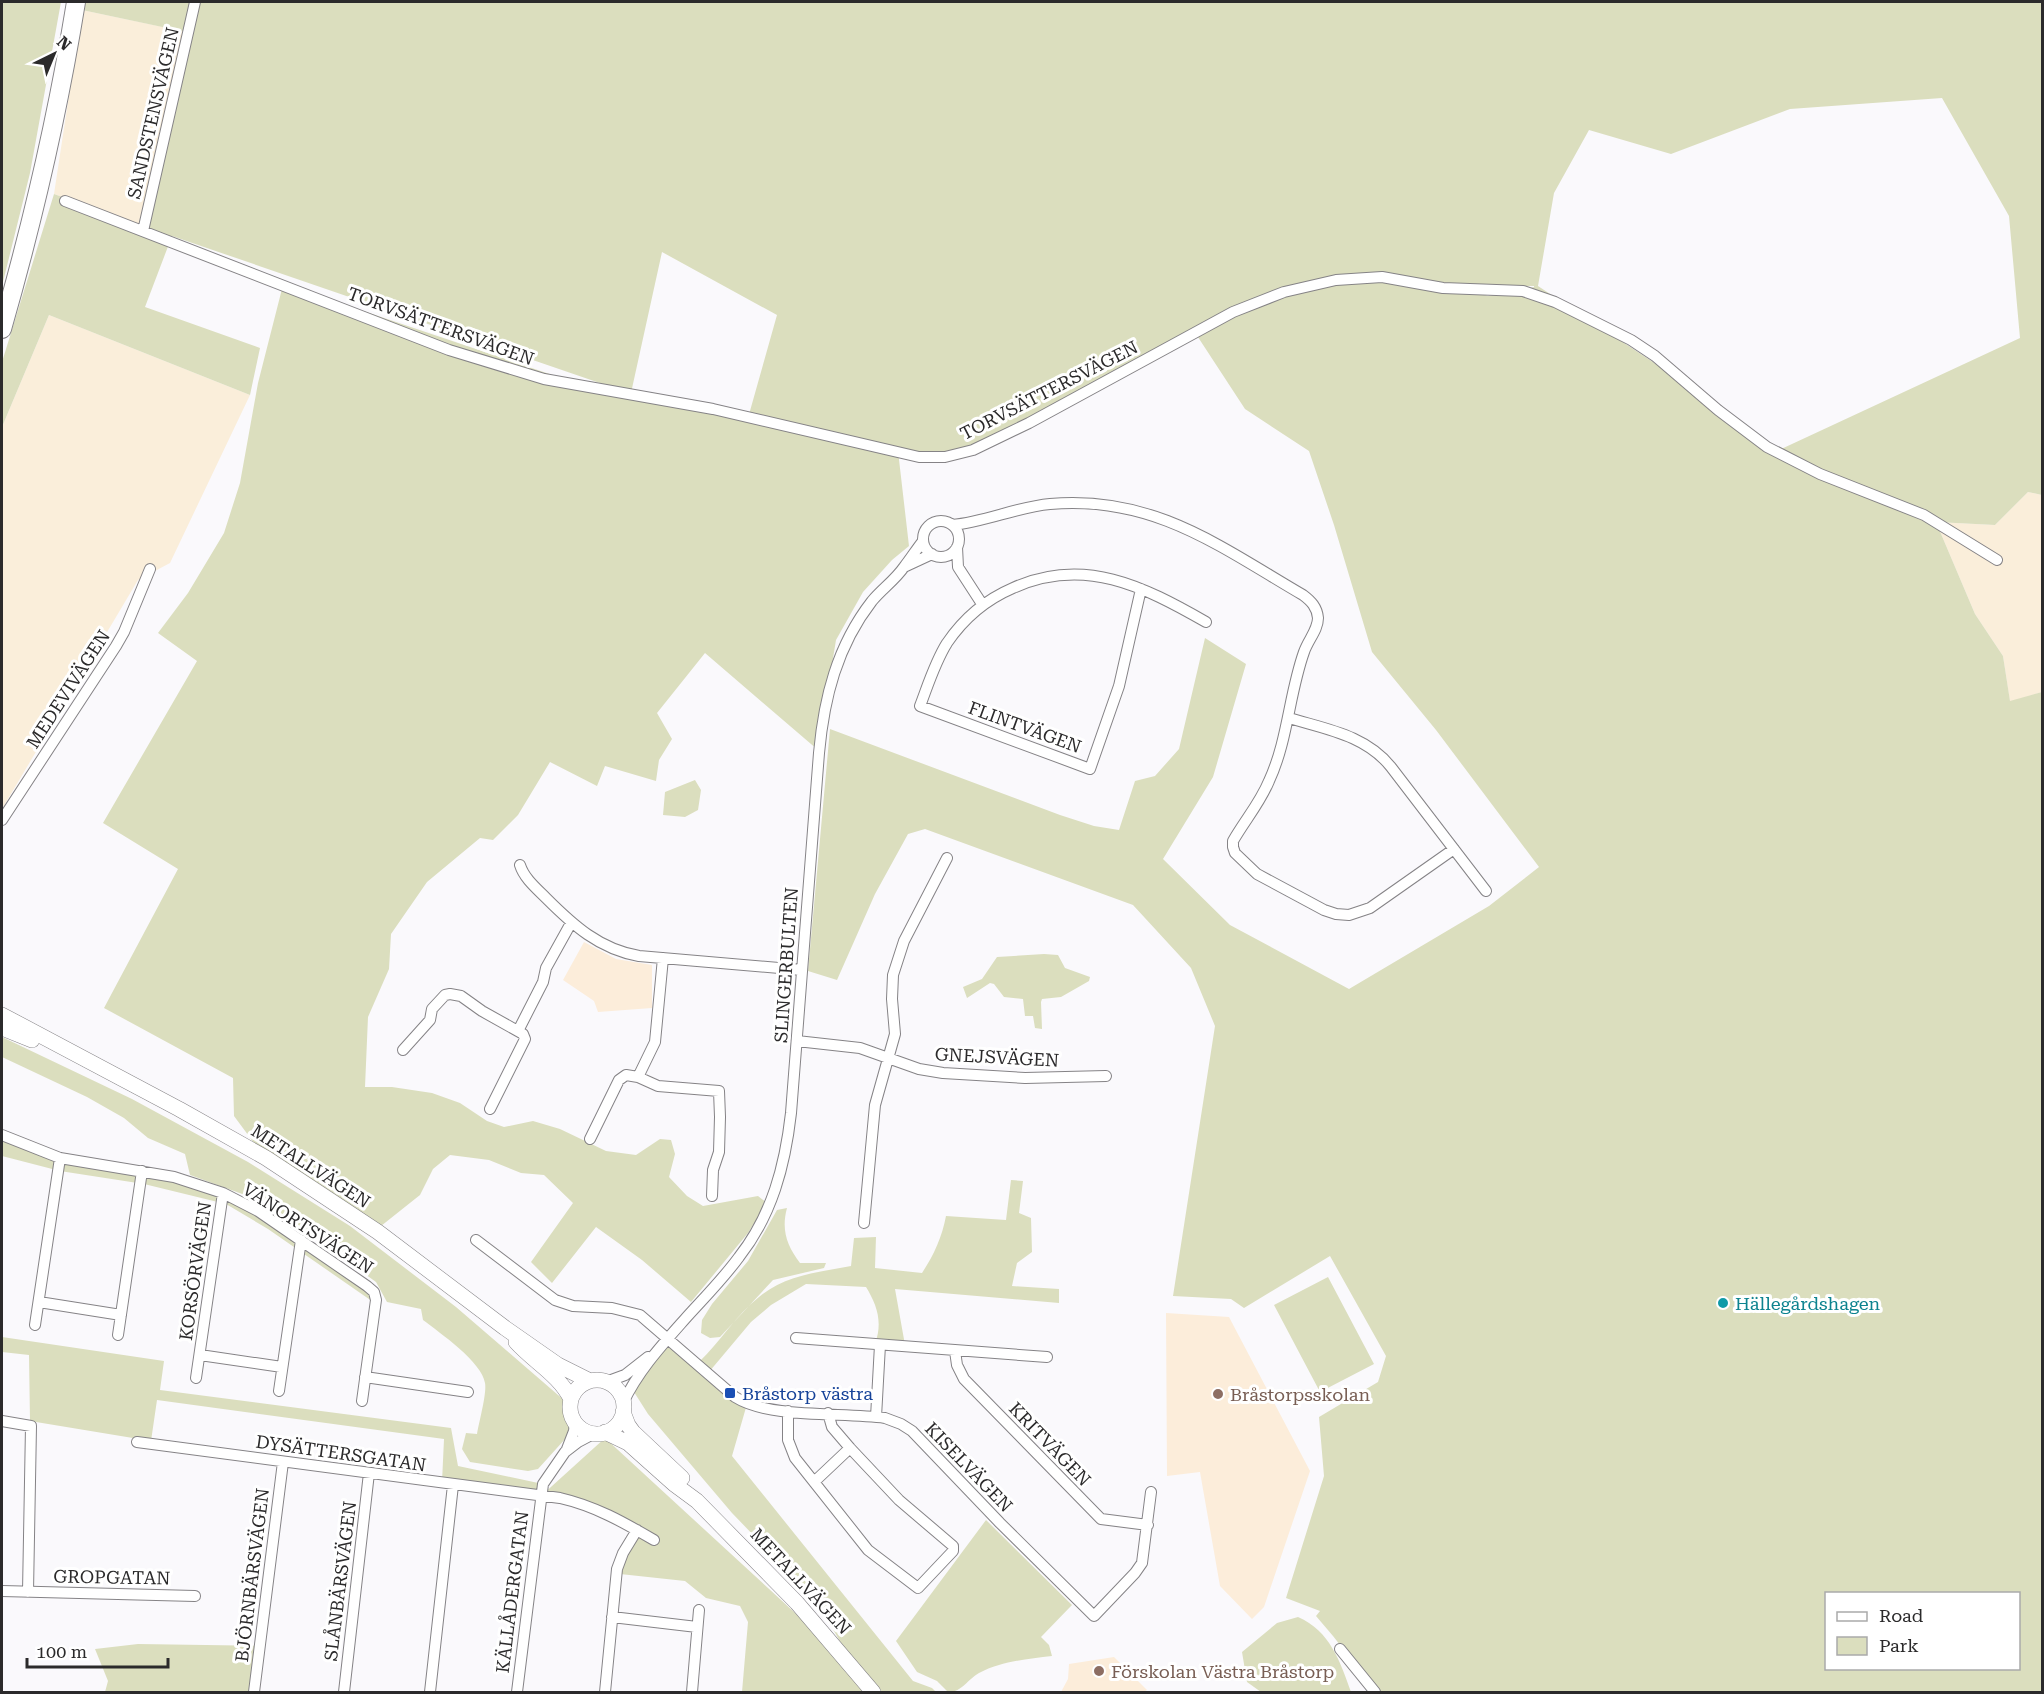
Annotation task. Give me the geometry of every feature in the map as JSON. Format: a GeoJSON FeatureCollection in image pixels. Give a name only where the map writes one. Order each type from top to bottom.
{"type":"FeatureCollection","features":[{"type":"Feature","properties":{"kind":"highway"},"geometry":{"type":"LineString","coordinates":[[2,305],[22,234],[45,136],[67,2]]}},
{"type":"Feature","properties":{"kind":"highway"},"geometry":{"type":"LineString","coordinates":[[2,329],[23,257],[52,137],[76,2]]}},
{"type":"Feature","properties":{"kind":"main road","name":"METALLVÄGEN"},"geometry":{"type":"LineString","coordinates":[[2,1015],[266,1158],[378,1232],[558,1365],[590,1381],[606,1382],[620,1393],[623,1408],[633,1432],[680,1476],[697,1501]]}},
{"type":"Feature","properties":{"kind":"main road","name":"METALLVÄGEN"},"geometry":{"type":"LineString","coordinates":[[2,1028],[83,1059]]}},
{"type":"Feature","properties":{"kind":"main road","name":"METALLVÄGEN"},"geometry":{"type":"LineString","coordinates":[[505,1328],[532,1359],[558,1379],[571,1399],[570,1411],[575,1422],[583,1430],[600,1433],[628,1443],[697,1501],[797,1603],[873,1692]]}},
{"type":"Feature","properties":{"kind":"main road"},"geometry":{"type":"LineString","coordinates":[[571,1399],[578,1387],[590,1381]]}},
{"type":"Feature","properties":{"kind":"main road"},"geometry":{"type":"LineString","coordinates":[[600,1433],[615,1426],[623,1408]]}},
{"type":"Feature","properties":{"kind":"street","name":"SANDSTENSVÄGEN"},"geometry":{"type":"LineString","coordinates":[[143,231],[195,2]]}},
{"type":"Feature","properties":{"kind":"street","name":"TORVSÄTTERSVÄGEN"},"geometry":{"type":"LineString","coordinates":[[65,201],[449,350],[520,374],[713,409],[851,442],[932,458],[954,456],[973,450],[1029,423],[1224,317],[1284,292],[1336,279],[1369,277],[1443,288],[1523,291],[1556,302],[1641,346],[1738,426],[1784,457],[1820,474],[1924,514],[1997,560]]}},
{"type":"Feature","properties":{"kind":"street"},"geometry":{"type":"LineString","coordinates":[[982,604],[958,567],[925,547],[923,541],[925,533],[933,524],[940,522],[952,525],[978,522],[1002,513],[1048,504],[1087,503],[1126,508],[1163,518],[1185,528],[1310,600],[1318,617],[1315,629],[1303,653],[1280,753],[1270,780],[1233,843],[1238,857],[1257,874],[1324,910],[1349,915],[1370,908],[1454,849]]}},
{"type":"Feature","properties":{"kind":"street"},"geometry":{"type":"LineString","coordinates":[[937,556],[951,554],[978,522]]}},
{"type":"Feature","properties":{"kind":"street"},"geometry":{"type":"LineString","coordinates":[[952,525],[956,529],[958,567]]}},
{"type":"Feature","properties":{"kind":"street","name":"SLINGERBULTEN"},"geometry":{"type":"LineString","coordinates":[[623,1408],[633,1385],[660,1348],[740,1257],[766,1214],[778,1181],[788,1140],[819,753],[827,696],[837,665],[852,632],[871,603],[904,567],[923,541]]}},
{"type":"Feature","properties":{"kind":"street","name":"SLINGERBULTEN"},"geometry":{"type":"LineString","coordinates":[[904,567],[937,556]]}},
{"type":"Feature","properties":{"kind":"street","name":"MEDEVIVÄGEN"},"geometry":{"type":"LineString","coordinates":[[2,820],[116,646],[150,570]]}},
{"type":"Feature","properties":{"kind":"street","name":"FLINTVÄGEN"},"geometry":{"type":"LineString","coordinates":[[1141,589],[1119,686],[1090,768],[920,706],[946,645],[960,625],[982,604],[1037,579],[1068,574],[1100,576],[1141,589],[1175,604],[1206,622]]}},
{"type":"Feature","properties":{"kind":"street"},"geometry":{"type":"LineString","coordinates":[[1289,718],[1350,737],[1379,754],[1486,891]]}},
{"type":"Feature","properties":{"kind":"street"},"geometry":{"type":"LineString","coordinates":[[864,1223],[875,1105],[895,1034],[892,990],[897,960],[904,941],[947,858]]}},
{"type":"Feature","properties":{"kind":"street"},"geometry":{"type":"LineString","coordinates":[[520,865],[533,884],[571,923],[591,938],[613,950],[663,958],[802,970]]}},
{"type":"Feature","properties":{"kind":"street"},"geometry":{"type":"LineString","coordinates":[[518,1031],[543,982],[546,969],[571,923]]}},
{"type":"Feature","properties":{"kind":"street"},"geometry":{"type":"LineString","coordinates":[[638,1077],[656,1042],[663,958]]}},
{"type":"Feature","properties":{"kind":"street"},"geometry":{"type":"LineString","coordinates":[[403,1050],[430,1020],[432,1009],[445,995],[450,994],[461,996],[482,1011],[523,1034],[525,1039],[490,1109]]}},
{"type":"Feature","properties":{"kind":"street","name":"GNEJSVÄGEN"},"geometry":{"type":"LineString","coordinates":[[797,1041],[845,1045],[943,1073],[1025,1078],[1106,1076]]}},
{"type":"Feature","properties":{"kind":"street"},"geometry":{"type":"LineString","coordinates":[[590,1139],[619,1080],[626,1075],[638,1077],[658,1086],[719,1091],[719,1143],[713,1170],[712,1196]]}},
{"type":"Feature","properties":{"kind":"street","name":"VÄNORTSVÄGEN"},"geometry":{"type":"LineString","coordinates":[[2,1135],[60,1158],[174,1177],[223,1193],[258,1211],[374,1292],[375,1307],[362,1401]]}},
{"type":"Feature","properties":{"kind":"street"},"geometry":{"type":"LineString","coordinates":[[35,1325],[60,1158]]}},
{"type":"Feature","properties":{"kind":"street"},"geometry":{"type":"LineString","coordinates":[[118,1335],[141,1171]]}},
{"type":"Feature","properties":{"kind":"street","name":"KORSÖRVÄGEN"},"geometry":{"type":"LineString","coordinates":[[196,1378],[223,1193]]}},
{"type":"Feature","properties":{"kind":"street"},"geometry":{"type":"LineString","coordinates":[[279,1390],[301,1240]]}},
{"type":"Feature","properties":{"kind":"street","name":"KISELVÄGEN"},"geometry":{"type":"LineString","coordinates":[[476,1240],[555,1300],[573,1306],[612,1308],[632,1312],[646,1319],[730,1393],[745,1403],[761,1409],[876,1417],[895,1421],[912,1431],[1094,1616],[1139,1568],[1143,1558],[1148,1524]]}},
{"type":"Feature","properties":{"kind":"street"},"geometry":{"type":"LineString","coordinates":[[39,1302],[121,1315]]}},
{"type":"Feature","properties":{"kind":"street"},"geometry":{"type":"LineString","coordinates":[[796,1338],[1047,1357]]}},
{"type":"Feature","properties":{"kind":"street"},"geometry":{"type":"LineString","coordinates":[[876,1417],[880,1345]]}},
{"type":"Feature","properties":{"kind":"street","name":"SLINGERBULTEN"},"geometry":{"type":"LineString","coordinates":[[606,1382],[625,1375],[660,1348]]}},
{"type":"Feature","properties":{"kind":"street","name":"KRITVÄGEN"},"geometry":{"type":"LineString","coordinates":[[955,1351],[957,1365],[964,1379],[1101,1519],[1148,1524]]}},
{"type":"Feature","properties":{"kind":"street","name":"KORSÖRVÄGEN"},"geometry":{"type":"LineString","coordinates":[[200,1354],[282,1366]]}},
{"type":"Feature","properties":{"kind":"street"},"geometry":{"type":"LineString","coordinates":[[365,1377],[468,1392]]}},
{"type":"Feature","properties":{"kind":"street"},"geometry":{"type":"LineString","coordinates":[[788,1411],[787,1428],[790,1449],[814,1482],[868,1550],[918,1588],[953,1551],[953,1546],[899,1500],[850,1448],[832,1427],[828,1413]]}},
{"type":"Feature","properties":{"kind":"street"},"geometry":{"type":"LineString","coordinates":[[2,1421],[31,1426],[28,1592]]}},
{"type":"Feature","properties":{"kind":"street"},"geometry":{"type":"LineString","coordinates":[[540,1496],[544,1480],[565,1452],[574,1431],[575,1422]]}},
{"type":"Feature","properties":{"kind":"street"},"geometry":{"type":"LineString","coordinates":[[565,1452],[578,1442],[600,1433]]}},
{"type":"Feature","properties":{"kind":"street","name":"DYSÄTTERSGATAN"},"geometry":{"type":"LineString","coordinates":[[137,1442],[560,1498],[593,1507],[654,1540]]}},
{"type":"Feature","properties":{"kind":"street"},"geometry":{"type":"LineString","coordinates":[[814,1482],[850,1448]]}},
{"type":"Feature","properties":{"kind":"street","name":"BJÖRNBÄRSVÄGEN"},"geometry":{"type":"LineString","coordinates":[[254,1692],[282,1462]]}},
{"type":"Feature","properties":{"kind":"street","name":"SLÅNBÄRSVÄGEN"},"geometry":{"type":"LineString","coordinates":[[344,1692],[369,1473]]}},
{"type":"Feature","properties":{"kind":"street"},"geometry":{"type":"LineString","coordinates":[[430,1692],[453,1485]]}},
{"type":"Feature","properties":{"kind":"street"},"geometry":{"type":"LineString","coordinates":[[1148,1524],[1151,1492]]}},
{"type":"Feature","properties":{"kind":"street","name":"KÄLLÅDERGATAN"},"geometry":{"type":"LineString","coordinates":[[517,1692],[540,1496]]}},
{"type":"Feature","properties":{"kind":"street"},"geometry":{"type":"LineString","coordinates":[[605,1692],[617,1569],[623,1553],[637,1530]]}},
{"type":"Feature","properties":{"kind":"street","name":"GROPGATAN"},"geometry":{"type":"LineString","coordinates":[[2,1591],[195,1596]]}},
{"type":"Feature","properties":{"kind":"street"},"geometry":{"type":"LineString","coordinates":[[692,1692],[699,1610]]}},
{"type":"Feature","properties":{"kind":"street"},"geometry":{"type":"LineString","coordinates":[[612,1617],[697,1628]]}},
{"type":"Feature","properties":{"kind":"street"},"geometry":{"type":"LineString","coordinates":[[1340,1649],[1375,1692]]}},
{"type":"Feature","properties":{"kind":"shaded area"},"geometry":{"type":"Polygon","coordinates":[[[82,10],[187,32],[147,228],[54,194],[82,10]]]}},
{"type":"Feature","properties":{"kind":"shaded area"},"geometry":{"type":"Polygon","coordinates":[[[49,315],[250,395],[170,563],[138,580],[2,809],[2,427],[49,315]]]}},
{"type":"Feature","properties":{"kind":"shaded area"},"geometry":{"type":"Polygon","coordinates":[[[2028,492],[2042,495],[2042,692],[2010,702],[2003,656],[1975,614],[1936,522],[1995,525],[2028,492]]]}},
{"type":"Feature","properties":{"kind":"shaded area"},"geometry":{"type":"Polygon","coordinates":[[[584,942],[616,959],[652,965],[652,1008],[598,1012],[594,1001],[563,980],[584,942]]]}},
{"type":"Feature","properties":{"kind":"shaded area","name":"Bråstorpsskolan"},"geometry":{"type":"Polygon","coordinates":[[[1166,1313],[1229,1317],[1310,1471],[1264,1607],[1252,1619],[1220,1586],[1200,1472],[1167,1476],[1166,1313]]]}},
{"type":"Feature","properties":{"kind":"shaded area","name":"Förskolan Västra Bråstorp"},"geometry":{"type":"Polygon","coordinates":[[[1114,1657],[1147,1690],[1144,1692],[1061,1692],[1068,1679],[1069,1664],[1114,1657]]]}},
{"type":"Feature","properties":{"kind":"green space"},"geometry":{"type":"Polygon","coordinates":[[[2,2],[61,2],[30,173],[2,286],[2,2]]]}},
{"type":"Feature","properties":{"kind":"green space"},"geometry":{"type":"Polygon","coordinates":[[[83,2],[2042,2],[2042,495],[2028,492],[1995,525],[1936,522],[1975,614],[2003,656],[2010,701],[2042,692],[2042,1692],[1377,1692],[1316,1616],[1320,1611],[1286,1598],[1324,1476],[1319,1417],[1378,1382],[1386,1356],[1330,1256],[1244,1308],[1231,1299],[1173,1296],[1215,1026],[1191,968],[1133,905],[925,829],[908,834],[875,894],[837,980],[808,971],[830,729],[1060,815],[1094,826],[1119,830],[1135,781],[1155,776],[1179,749],[1205,638],[1246,664],[1213,777],[1163,859],[1230,925],[1349,989],[1489,906],[1539,867],[1436,730],[1372,652],[1309,451],[1245,409],[1194,331],[1057,412],[948,457],[898,451],[909,546],[892,560],[863,592],[836,640],[818,750],[705,653],[657,713],[672,739],[659,760],[656,781],[605,766],[597,786],[550,762],[518,815],[493,840],[480,838],[427,882],[391,934],[389,969],[368,1017],[365,1087],[392,1087],[432,1093],[460,1103],[487,1121],[504,1127],[533,1121],[560,1129],[606,1151],[636,1155],[660,1139],[671,1140],[675,1154],[669,1177],[687,1196],[703,1206],[758,1196],[767,1203],[748,1233],[691,1302],[642,1260],[596,1227],[552,1283],[531,1262],[573,1203],[544,1175],[521,1173],[489,1160],[450,1155],[433,1169],[420,1195],[381,1226],[254,1143],[234,1116],[233,1078],[104,1008],[178,869],[103,823],[197,661],[158,633],[188,593],[224,533],[240,483],[258,383],[284,281],[319,296],[588,387],[626,392],[172,236],[145,307],[260,348],[250,395],[49,315],[2,427],[2,362],[54,194],[147,228],[186,32],[82,10],[83,2]],[[1942,98],[1790,109],[1671,154],[1589,130],[1554,193],[1538,286],[1668,372],[1775,452],[2020,338],[2009,216],[1942,98]],[[662,252],[631,393],[748,418],[777,315],[662,252]],[[1454,285],[1488,296],[1534,287],[1534,286],[1454,285]]]}},
{"type":"Feature","properties":{"kind":"green space"},"geometry":{"type":"Polygon","coordinates":[[[695,780],[701,790],[698,810],[685,817],[663,815],[665,792],[695,780]]]}},
{"type":"Feature","properties":{"kind":"green space"},"geometry":{"type":"Polygon","coordinates":[[[1058,955],[1065,968],[1090,977],[1089,981],[1061,997],[1042,999],[1042,1029],[1035,1028],[1033,1016],[1025,1016],[1023,999],[1004,997],[994,984],[990,983],[967,998],[963,987],[982,979],[997,957],[1058,955]]]}},
{"type":"Feature","properties":{"kind":"green space"},"geometry":{"type":"Polygon","coordinates":[[[2,1037],[132,1099],[248,1162],[350,1226],[456,1307],[565,1401],[572,1418],[566,1438],[538,1469],[528,1471],[470,1462],[462,1449],[466,1433],[477,1434],[485,1383],[469,1357],[423,1320],[421,1309],[387,1302],[376,1282],[267,1203],[190,1175],[185,1154],[148,1138],[124,1118],[87,1097],[2,1057],[2,1037]]]}},
{"type":"Feature","properties":{"kind":"green space"},"geometry":{"type":"Polygon","coordinates":[[[2,1132],[62,1155],[148,1169],[261,1207],[377,1289],[379,1306],[268,1229],[226,1204],[144,1184],[60,1171],[2,1156],[2,1132]]]}},
{"type":"Feature","properties":{"kind":"green space"},"geometry":{"type":"Polygon","coordinates":[[[1011,1180],[1023,1181],[1019,1213],[1031,1218],[1032,1252],[1017,1263],[1012,1286],[1059,1289],[1059,1303],[895,1289],[905,1345],[875,1344],[879,1328],[878,1314],[866,1287],[806,1284],[771,1305],[751,1322],[709,1372],[747,1404],[732,1456],[913,1681],[932,1688],[936,1692],[742,1692],[748,1622],[740,1606],[706,1598],[685,1581],[620,1574],[638,1532],[604,1510],[442,1482],[444,1439],[157,1400],[151,1441],[30,1421],[29,1355],[2,1352],[2,1337],[164,1361],[160,1390],[451,1428],[458,1466],[543,1484],[541,1496],[605,1438],[856,1669],[816,1600],[732,1513],[648,1414],[634,1392],[668,1338],[699,1362],[743,1312],[769,1290],[791,1279],[851,1266],[854,1238],[876,1237],[875,1268],[922,1273],[937,1246],[946,1216],[1006,1220],[1011,1180]]]}},
{"type":"Feature","properties":{"kind":"green space"},"geometry":{"type":"Polygon","coordinates":[[[787,1208],[785,1231],[795,1257],[800,1263],[826,1263],[824,1268],[773,1280],[720,1337],[710,1338],[701,1333],[702,1320],[712,1304],[748,1261],[777,1210],[787,1208]]]}},
{"type":"Feature","properties":{"kind":"green space"},"geometry":{"type":"Polygon","coordinates":[[[1328,1277],[1374,1364],[1320,1392],[1274,1305],[1328,1277]]]}},
{"type":"Feature","properties":{"kind":"green space"},"geometry":{"type":"Polygon","coordinates":[[[986,1520],[1072,1605],[1041,1637],[1049,1645],[1052,1656],[997,1666],[979,1673],[961,1688],[948,1692],[937,1681],[917,1672],[896,1641],[986,1520]]]}},
{"type":"Feature","properties":{"kind":"green space"},"geometry":{"type":"Polygon","coordinates":[[[1298,1617],[1318,1630],[1326,1639],[1338,1658],[1351,1692],[1261,1692],[1247,1682],[1242,1652],[1277,1623],[1298,1617]]]}},
{"type":"Feature","properties":{"kind":"green space"},"geometry":{"type":"Polygon","coordinates":[[[138,1644],[265,1646],[256,1692],[105,1692],[108,1681],[95,1649],[138,1644]]]}},
{"type":"Feature","properties":{"kind":"place","name":"Hällegårdshagen"},"geometry":{"type":"Point","coordinates":[1723,1303]}},
{"type":"Feature","properties":{"kind":"place","name":"Bråstorp västra"},"geometry":{"type":"Point","coordinates":[730,1393]}},
{"type":"Feature","properties":{"kind":"place","name":"Bråstorpsskolan"},"geometry":{"type":"Point","coordinates":[1218,1394]}},
{"type":"Feature","properties":{"kind":"place","name":"Förskolan Västra Bråstorp"},"geometry":{"type":"Point","coordinates":[1099,1671]}}]}
